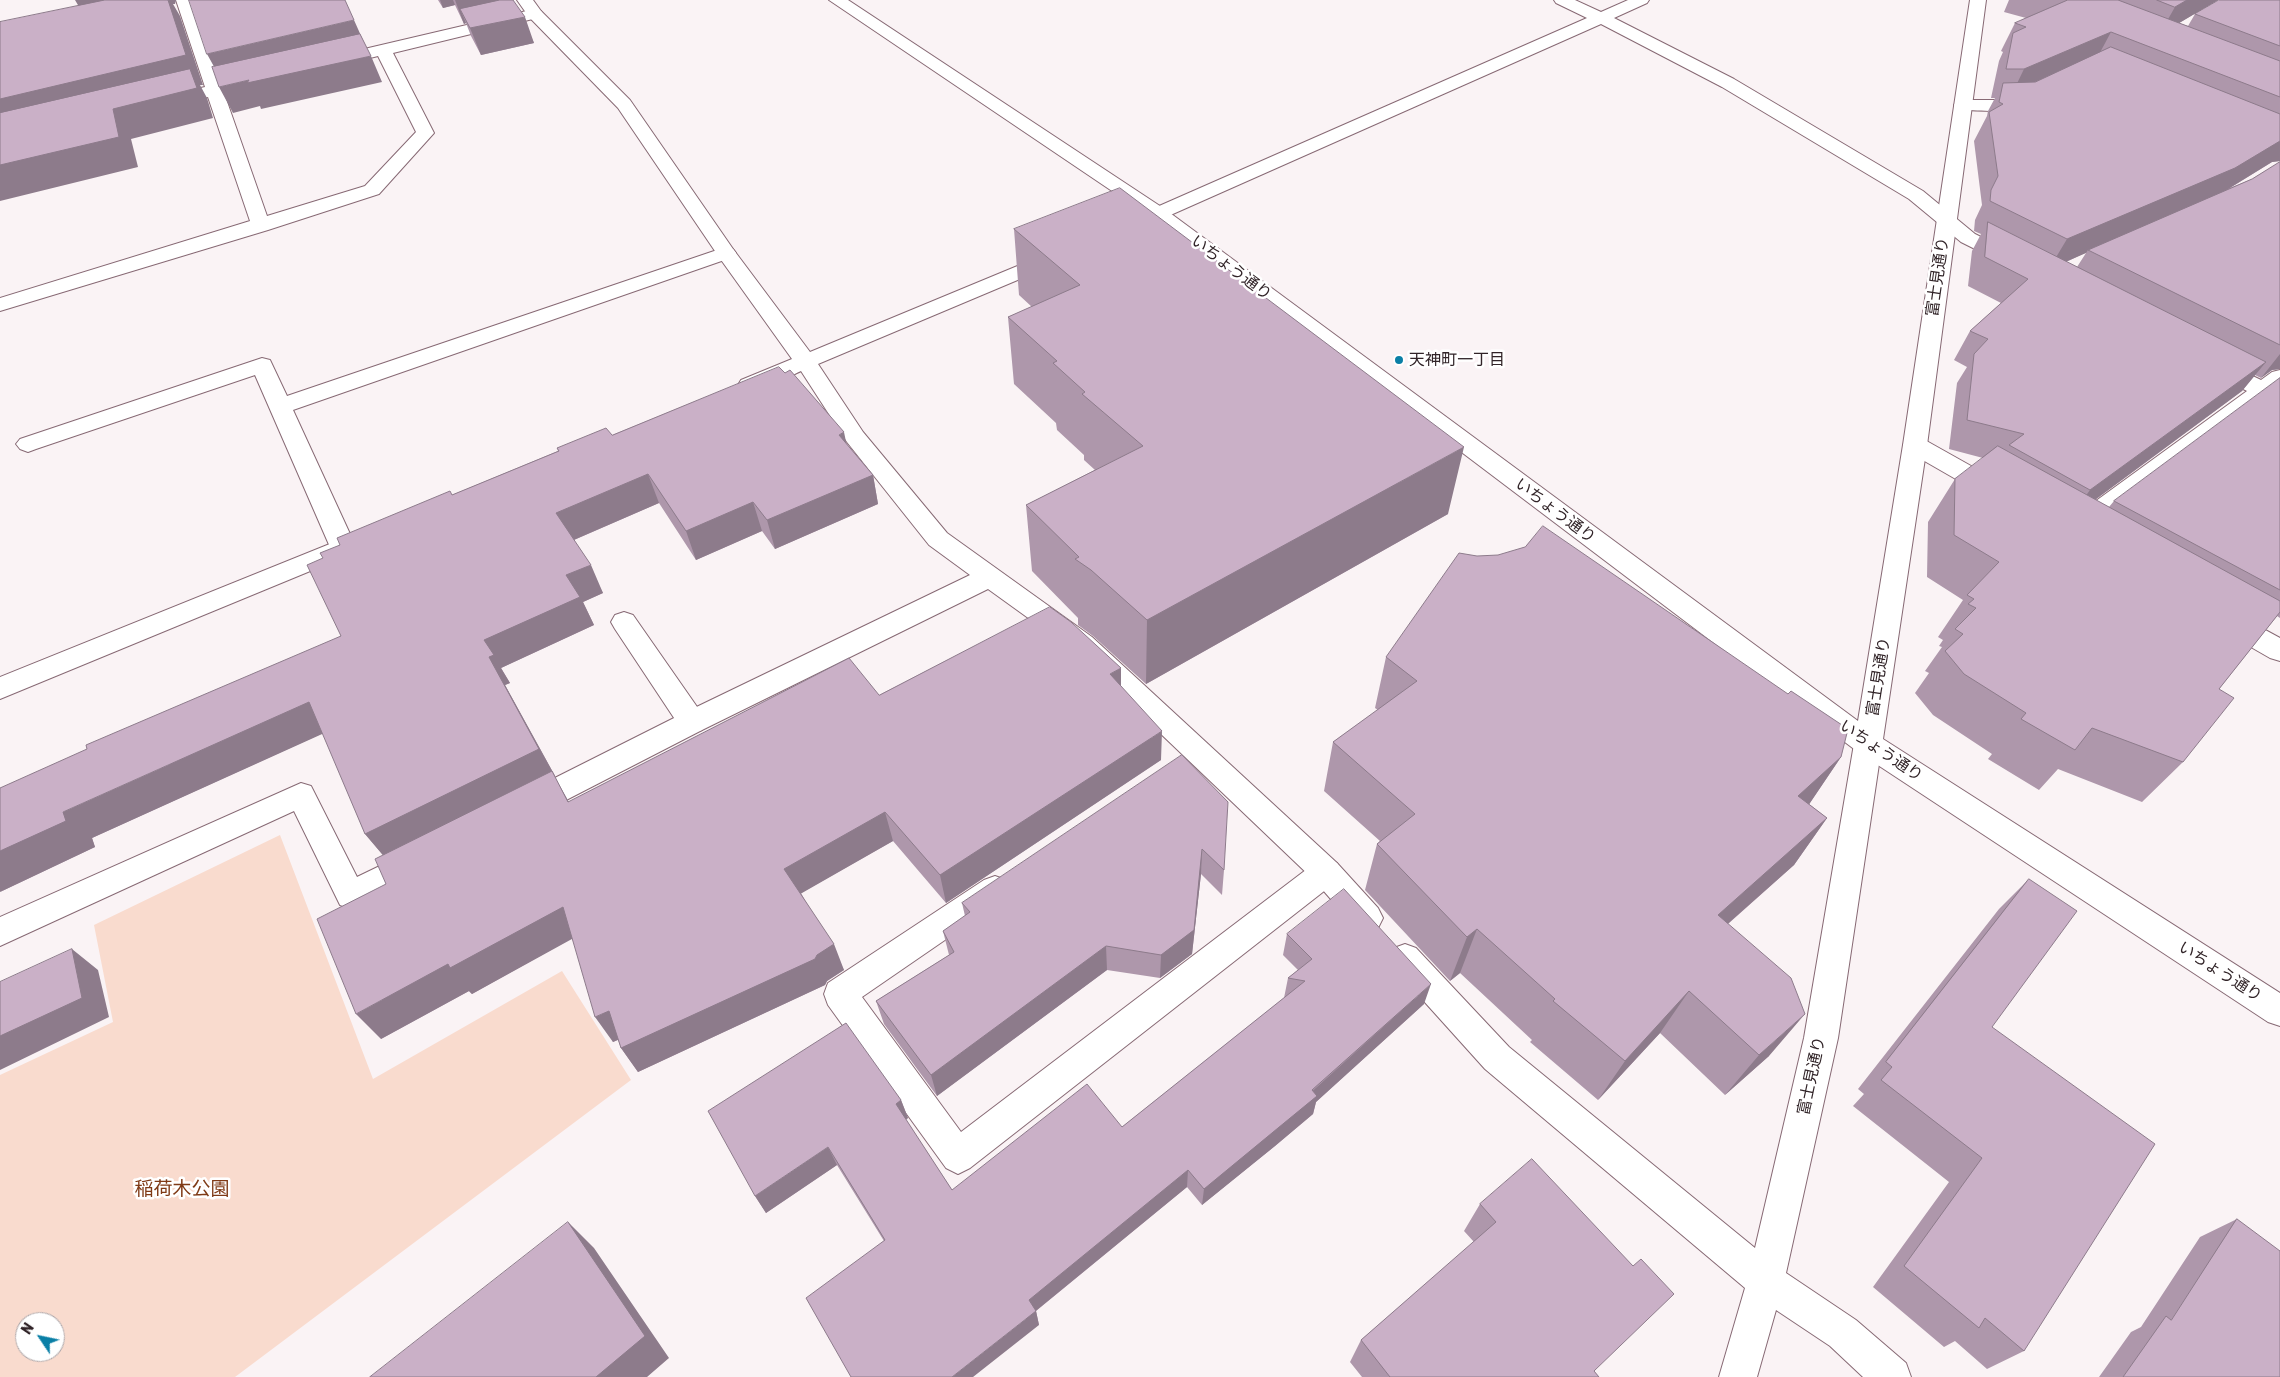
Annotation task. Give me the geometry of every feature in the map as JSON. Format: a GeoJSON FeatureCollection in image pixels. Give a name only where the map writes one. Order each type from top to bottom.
{"type":"FeatureCollection","features":[{"type":"Feature","properties":{"kind":"street","name":"いちょう通り"},"geometry":{"type":"LineString","coordinates":[[837,0],[1159,214],[1868,744],[2280,1011]]}},
{"type":"Feature","properties":{"kind":"street"},"geometry":{"type":"LineString","coordinates":[[1562,0],[1603,18],[1728,83],[1916,195],[1968,238],[2025,267]]}},
{"type":"Feature","properties":{"kind":"street"},"geometry":{"type":"LineString","coordinates":[[1113,233],[1641,0]]}},
{"type":"Feature","properties":{"kind":"street","name":"富士見通り"},"geometry":{"type":"LineString","coordinates":[[1738,1377],[1766,1281],[1820,1038],[1915,445],[1978,0]]}},
{"type":"Feature","properties":{"kind":"street"},"geometry":{"type":"LineString","coordinates":[[168,12],[185,4],[205,4]]}},
{"type":"Feature","properties":{"kind":"street"},"geometry":{"type":"LineString","coordinates":[[185,4],[260,226]]}},
{"type":"Feature","properties":{"kind":"street"},"geometry":{"type":"LineString","coordinates":[[346,59],[530,7],[624,104],[726,253],[806,362],[854,438],[938,539],[1083,644],[1184,761],[1326,872],[1497,1058],[1766,1281],[1842,1333],[1892,1377]]}},
{"type":"Feature","properties":{"kind":"street"},"geometry":{"type":"LineString","coordinates":[[0,305],[372,190],[425,133],[383,50]]}},
{"type":"Feature","properties":{"kind":"street"},"geometry":{"type":"LineString","coordinates":[[155,104],[270,77]]}},
{"type":"Feature","properties":{"kind":"street"},"geometry":{"type":"LineString","coordinates":[[1963,104],[2013,105],[2046,90]]}},
{"type":"Feature","properties":{"kind":"street"},"geometry":{"type":"LineString","coordinates":[[732,392],[1068,252]]}},
{"type":"Feature","properties":{"kind":"street"},"geometry":{"type":"LineString","coordinates":[[281,406],[726,253]]}},
{"type":"Feature","properties":{"kind":"street"},"geometry":{"type":"LineString","coordinates":[[2203,360],[2274,389]]}},
{"type":"Feature","properties":{"kind":"street"},"geometry":{"type":"LineString","coordinates":[[28,444],[262,365],[343,547]]}},
{"type":"Feature","properties":{"kind":"street"},"geometry":{"type":"LineString","coordinates":[[2094,547],[2061,528],[2274,389]]}},
{"type":"Feature","properties":{"kind":"street"},"geometry":{"type":"LineString","coordinates":[[1915,445],[2018,503]]}},
{"type":"Feature","properties":{"kind":"street"},"geometry":{"type":"LineString","coordinates":[[0,688],[380,532]]}},
{"type":"Feature","properties":{"kind":"street"},"geometry":{"type":"LineString","coordinates":[[508,815],[692,722],[990,577]]}},
{"type":"Feature","properties":{"kind":"street"},"geometry":{"type":"LineString","coordinates":[[2204,608],[2280,651]]}},
{"type":"Feature","properties":{"kind":"street"},"geometry":{"type":"LineString","coordinates":[[624,622],[692,722]]}},
{"type":"Feature","properties":{"kind":"street"},"geometry":{"type":"LineString","coordinates":[[0,932],[301,795],[350,895],[438,850]]}},
{"type":"Feature","properties":{"kind":"street"},"geometry":{"type":"LineString","coordinates":[[1018,874],[840,994],[958,1156],[1326,872]]}},
{"type":"Feature","properties":{"kind":"green space","name":"稲荷木公園"},"geometry":{"type":"Polygon","coordinates":[[[280,835],[373,1079],[562,971],[631,1080],[235,1377],[0,1377],[0,1075],[113,1022],[94,925],[280,835]]]}},
{"type":"Feature","properties":{"kind":"building"},"geometry":{"type":"Polygon","coordinates":[[[105,0],[168,0],[186,55],[0,99],[0,22],[105,0]]]}},
{"type":"Feature","properties":{"kind":"building"},"geometry":{"type":"Polygon","coordinates":[[[189,0],[345,0],[354,20],[207,54],[189,0]]]}},
{"type":"Feature","properties":{"kind":"building"},"geometry":{"type":"Polygon","coordinates":[[[500,0],[513,0],[525,17],[470,28],[460,9],[500,0]]]}},
{"type":"Feature","properties":{"kind":"building"},"geometry":{"type":"Polygon","coordinates":[[[2068,0],[2118,0],[2280,61],[2280,97],[2111,32],[2024,69],[2006,69],[2013,33],[2026,27],[2015,23],[2068,0]]]}},
{"type":"Feature","properties":{"kind":"building"},"geometry":{"type":"Polygon","coordinates":[[[2157,0],[2187,0],[2175,7],[2157,0]]]}},
{"type":"Feature","properties":{"kind":"building"},"geometry":{"type":"Polygon","coordinates":[[[2219,0],[2280,0],[2280,46],[2195,14],[2219,0]]]}},
{"type":"Feature","properties":{"kind":"building"},"geometry":{"type":"Polygon","coordinates":[[[360,34],[371,56],[247,83],[249,80],[219,87],[212,67],[360,34]]]}},
{"type":"Feature","properties":{"kind":"building"},"geometry":{"type":"Polygon","coordinates":[[[2111,47],[2280,114],[2280,141],[2235,168],[2067,239],[1990,201],[1991,190],[1998,176],[1989,112],[2003,104],[1999,102],[2003,83],[2035,82],[2111,47]]]}},
{"type":"Feature","properties":{"kind":"building"},"geometry":{"type":"Polygon","coordinates":[[[190,69],[197,88],[113,109],[119,137],[0,165],[0,113],[190,69]]]}},
{"type":"Feature","properties":{"kind":"building"},"geometry":{"type":"Polygon","coordinates":[[[2280,162],[2280,345],[2088,250],[2252,179],[2280,162]]]}},
{"type":"Feature","properties":{"kind":"building"},"geometry":{"type":"Polygon","coordinates":[[[1120,188],[1464,447],[1147,620],[1091,570],[1075,559],[1079,557],[1026,505],[1143,446],[1082,394],[1085,392],[1053,363],[1057,361],[1008,317],[1080,285],[1014,229],[1120,188]]]}},
{"type":"Feature","properties":{"kind":"building"},"geometry":{"type":"Polygon","coordinates":[[[1988,222],[2266,362],[2090,490],[2009,445],[2024,434],[1967,420],[1974,354],[1988,339],[1970,331],[2028,279],[1985,257],[1988,222]]]}},
{"type":"Feature","properties":{"kind":"building"},"geometry":{"type":"Polygon","coordinates":[[[779,367],[785,373],[790,370],[844,432],[839,435],[873,475],[767,520],[753,502],[686,531],[648,474],[556,513],[591,565],[566,575],[580,597],[484,640],[494,655],[489,657],[539,749],[365,834],[309,702],[63,812],[66,821],[0,851],[0,788],[87,749],[86,745],[341,636],[307,565],[323,558],[320,553],[340,545],[337,538],[450,491],[452,495],[559,451],[557,448],[606,428],[612,435],[779,367]]]}},
{"type":"Feature","properties":{"kind":"building"},"geometry":{"type":"Polygon","coordinates":[[[2280,378],[2280,590],[2114,501],[2280,378]]]}},
{"type":"Feature","properties":{"kind":"building"},"geometry":{"type":"Polygon","coordinates":[[[1998,446],[2280,601],[2280,612],[2219,689],[2234,698],[2183,762],[2092,728],[2075,750],[2021,719],[2026,713],[1964,674],[1945,651],[1963,634],[1955,629],[1976,608],[1968,604],[1974,599],[1967,595],[1999,562],[1954,535],[1955,479],[1998,446]]]}},
{"type":"Feature","properties":{"kind":"building"},"geometry":{"type":"Polygon","coordinates":[[[1543,526],[1788,694],[1791,691],[1848,729],[1841,757],[1798,796],[1827,818],[1718,915],[1791,978],[1805,1014],[1759,1055],[1689,991],[1625,1061],[1553,1001],[1555,999],[1477,929],[1467,937],[1377,844],[1415,814],[1333,742],[1417,681],[1386,657],[1459,553],[1477,556],[1498,555],[1525,547],[1543,526]]]}},
{"type":"Feature","properties":{"kind":"building"},"geometry":{"type":"Polygon","coordinates":[[[1050,607],[1071,622],[1121,668],[1110,674],[1162,731],[940,875],[885,812],[784,869],[834,944],[817,955],[815,959],[621,1048],[609,1011],[595,1017],[563,907],[450,968],[448,964],[356,1014],[317,919],[386,884],[375,859],[552,771],[568,802],[849,658],[879,695],[1050,607]]]}},
{"type":"Feature","properties":{"kind":"building"},"geometry":{"type":"Polygon","coordinates":[[[1182,755],[1228,802],[1224,870],[1202,849],[1194,930],[1161,955],[1106,946],[931,1075],[876,1001],[954,952],[943,931],[970,912],[962,903],[1182,755]]]}},
{"type":"Feature","properties":{"kind":"building"},"geometry":{"type":"Polygon","coordinates":[[[2029,879],[2077,911],[1992,1027],[2155,1144],[2024,1351],[1985,1318],[1979,1328],[1904,1266],[1982,1158],[1881,1080],[1892,1067],[1886,1062],[2029,879]]]}},
{"type":"Feature","properties":{"kind":"building"},"geometry":{"type":"Polygon","coordinates":[[[1344,889],[1431,984],[1312,1090],[1317,1096],[1204,1189],[1188,1170],[1029,1300],[1036,1311],[952,1377],[851,1377],[806,1298],[885,1240],[828,1147],[755,1196],[708,1111],[846,1023],[901,1100],[896,1104],[952,1190],[1087,1084],[1122,1127],[1305,981],[1288,978],[1312,959],[1287,934],[1344,889]]]}},
{"type":"Feature","properties":{"kind":"building"},"geometry":{"type":"Polygon","coordinates":[[[72,949],[82,998],[0,1036],[0,982],[72,949]]]}},
{"type":"Feature","properties":{"kind":"building"},"geometry":{"type":"Polygon","coordinates":[[[1532,1159],[1633,1266],[1641,1259],[1674,1294],[1594,1371],[1599,1377],[1390,1377],[1361,1340],[1496,1222],[1480,1204],[1532,1159]]]}},
{"type":"Feature","properties":{"kind":"building"},"geometry":{"type":"Polygon","coordinates":[[[2237,1219],[2280,1251],[2280,1377],[2123,1377],[2166,1316],[2171,1320],[2237,1219]]]}},
{"type":"Feature","properties":{"kind":"building"},"geometry":{"type":"Polygon","coordinates":[[[568,1222],[645,1336],[596,1377],[370,1377],[568,1222]]]}},
{"type":"Feature","properties":{"kind":"place","name":"天神町一丁目"},"geometry":{"type":"Point","coordinates":[1399,360]}}]}
